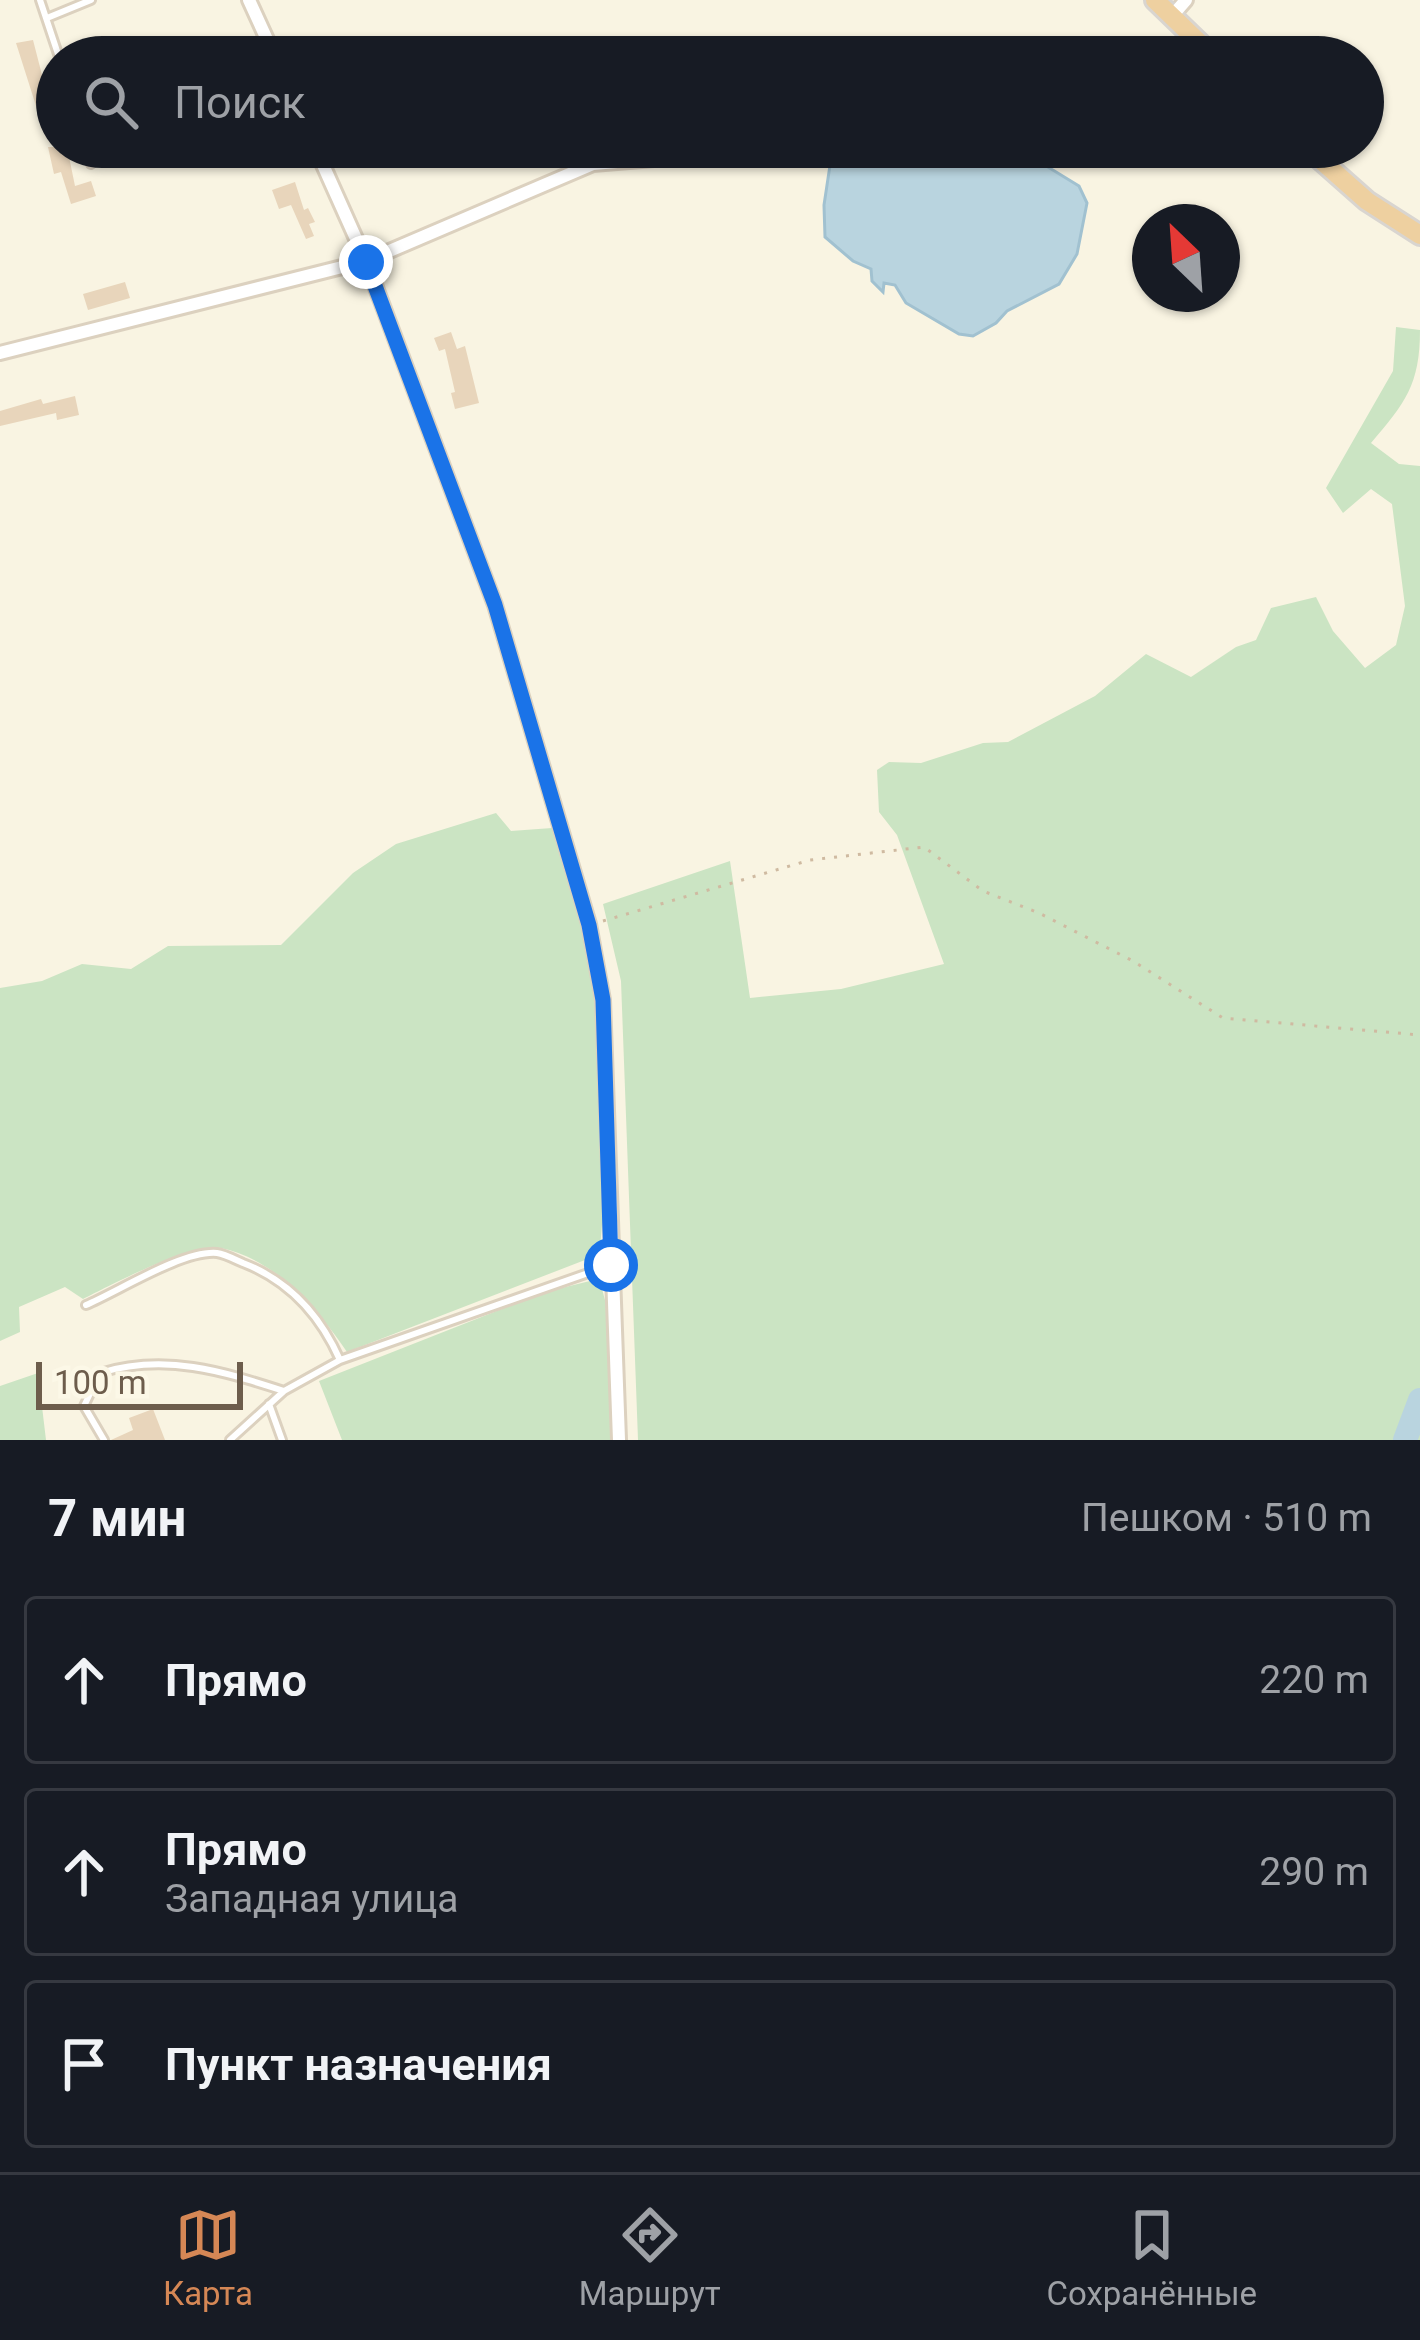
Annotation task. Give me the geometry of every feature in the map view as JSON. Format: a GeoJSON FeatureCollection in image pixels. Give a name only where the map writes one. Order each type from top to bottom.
{"type":"FeatureCollection","features":[{"type":"Feature","properties":{"kind":"highway"},"geometry":{"type":"LineString","coordinates":[[1155,0],[1192,36]]}},
{"type":"Feature","properties":{"kind":"highway"},"geometry":{"type":"LineString","coordinates":[[1329,168],[1366,201],[1417,230]]}},
{"type":"Feature","properties":{"kind":"street"},"geometry":{"type":"LineString","coordinates":[[249,0],[265,36]]}},
{"type":"Feature","properties":{"kind":"street"},"geometry":{"type":"LineString","coordinates":[[1172,16],[1186,0]]}},
{"type":"Feature","properties":{"kind":"street"},"geometry":{"type":"LineString","coordinates":[[324,168],[366,262],[495,605],[589,925],[603,1000],[619,1440]]}},
{"type":"Feature","properties":{"kind":"street"},"geometry":{"type":"LineString","coordinates":[[0,353],[366,262],[584,168]]}},
{"type":"Feature","properties":{"kind":"lane"},"geometry":{"type":"LineString","coordinates":[[40,0],[53,36]]}},
{"type":"Feature","properties":{"kind":"lane"},"geometry":{"type":"LineString","coordinates":[[47,18],[91,0]]}},
{"type":"Feature","properties":{"kind":"lane"},"geometry":{"type":"LineString","coordinates":[[86,1305],[185,1258],[217,1253],[255,1267],[297,1294],[325,1327],[340,1360]]}},
{"type":"Feature","properties":{"kind":"lane"},"geometry":{"type":"LineString","coordinates":[[230,1440],[284,1391],[340,1360],[611,1265]]}},
{"type":"Feature","properties":{"kind":"lane"},"geometry":{"type":"LineString","coordinates":[[104,1440],[84,1406],[100,1373],[125,1365],[191,1365],[284,1391]]}},
{"type":"Feature","properties":{"kind":"lane"},"geometry":{"type":"LineString","coordinates":[[268,1404],[281,1440]]}},
{"type":"Feature","properties":{"kind":"path"},"geometry":{"type":"LineString","coordinates":[[589,925],[810,860],[924,847],[983,891],[1040,913],[1133,961],[1223,1018],[1420,1034]]}},
{"type":"Feature","properties":{"kind":"green space"},"geometry":{"type":"Polygon","coordinates":[[[1396,327],[1420,330],[1417,365],[1401,404],[1371,443],[1399,464],[1420,466],[1420,1440],[638,1440],[621,981],[603,904],[730,861],[750,998],[841,989],[944,964],[897,835],[879,812],[877,770],[889,762],[921,763],[983,743],[1008,742],[1095,696],[1146,654],[1191,677],[1236,647],[1256,640],[1271,608],[1316,597],[1333,631],[1365,668],[1396,645],[1405,606],[1392,504],[1371,489],[1343,513],[1326,488],[1393,371],[1396,327]]]}},
{"type":"Feature","properties":{"kind":"green space"},"geometry":{"type":"Polygon","coordinates":[[[496,813],[511,831],[552,828],[585,931],[596,1011],[600,1248],[585,1260],[347,1352],[309,1303],[277,1274],[221,1248],[172,1258],[83,1299],[65,1287],[19,1307],[20,1332],[0,1341],[0,988],[42,981],[82,964],[131,969],[168,946],[281,945],[353,873],[396,844],[496,813]]]}},
{"type":"Feature","properties":{"kind":"green space"},"geometry":{"type":"Polygon","coordinates":[[[590,1281],[602,1289],[611,1322],[615,1440],[342,1440],[319,1381],[545,1292],[590,1281]]]}},
{"type":"Feature","properties":{"kind":"green space"},"geometry":{"type":"Polygon","coordinates":[[[38,1373],[46,1440],[0,1440],[0,1386],[38,1373]]]}},
{"type":"Feature","properties":{"kind":"water"},"geometry":{"type":"Polygon","coordinates":[[[830,168],[1049,168],[1079,186],[1087,203],[1077,254],[1059,284],[1007,311],[973,336],[959,334],[906,303],[895,285],[884,283],[883,292],[872,281],[871,269],[853,261],[825,237],[830,168]]]}},
{"type":"Feature","properties":{"kind":"building"},"geometry":{"type":"Polygon","coordinates":[[[33,40],[36,106],[16,43],[33,40]]]}},
{"type":"Feature","properties":{"kind":"building"},"geometry":{"type":"Polygon","coordinates":[[[53,168],[71,168],[75,186],[91,181],[96,196],[71,204],[61,172],[54,174],[53,168]]]}},
{"type":"Feature","properties":{"kind":"building"},"geometry":{"type":"Polygon","coordinates":[[[295,182],[304,210],[308,208],[315,222],[309,224],[314,236],[306,239],[291,205],[279,209],[272,190],[295,182]]]}},
{"type":"Feature","properties":{"kind":"building"},"geometry":{"type":"Polygon","coordinates":[[[125,282],[130,298],[88,310],[83,294],[125,282]]]}},
{"type":"Feature","properties":{"kind":"building"},"geometry":{"type":"Polygon","coordinates":[[[451,332],[457,349],[465,346],[479,403],[455,409],[445,349],[439,351],[434,338],[451,332]]]}},
{"type":"Feature","properties":{"kind":"building"},"geometry":{"type":"Polygon","coordinates":[[[75,396],[79,415],[57,420],[56,413],[0,426],[0,411],[41,399],[43,404],[75,396]]]}},
{"type":"Feature","properties":{"kind":"building"},"geometry":{"type":"Polygon","coordinates":[[[153,1409],[165,1440],[111,1440],[133,1430],[129,1418],[153,1409]]]}},
{"type":"Feature","properties":{"kind":"waterway"},"geometry":{"type":"LineString","coordinates":[[1405,1440],[1420,1400]]}},
{"type":"Feature","properties":{"kind":"route"},"geometry":{"type":"LineString","coordinates":[[366,262],[495,605],[589,925],[603,1000],[611,1265]]}}]}
